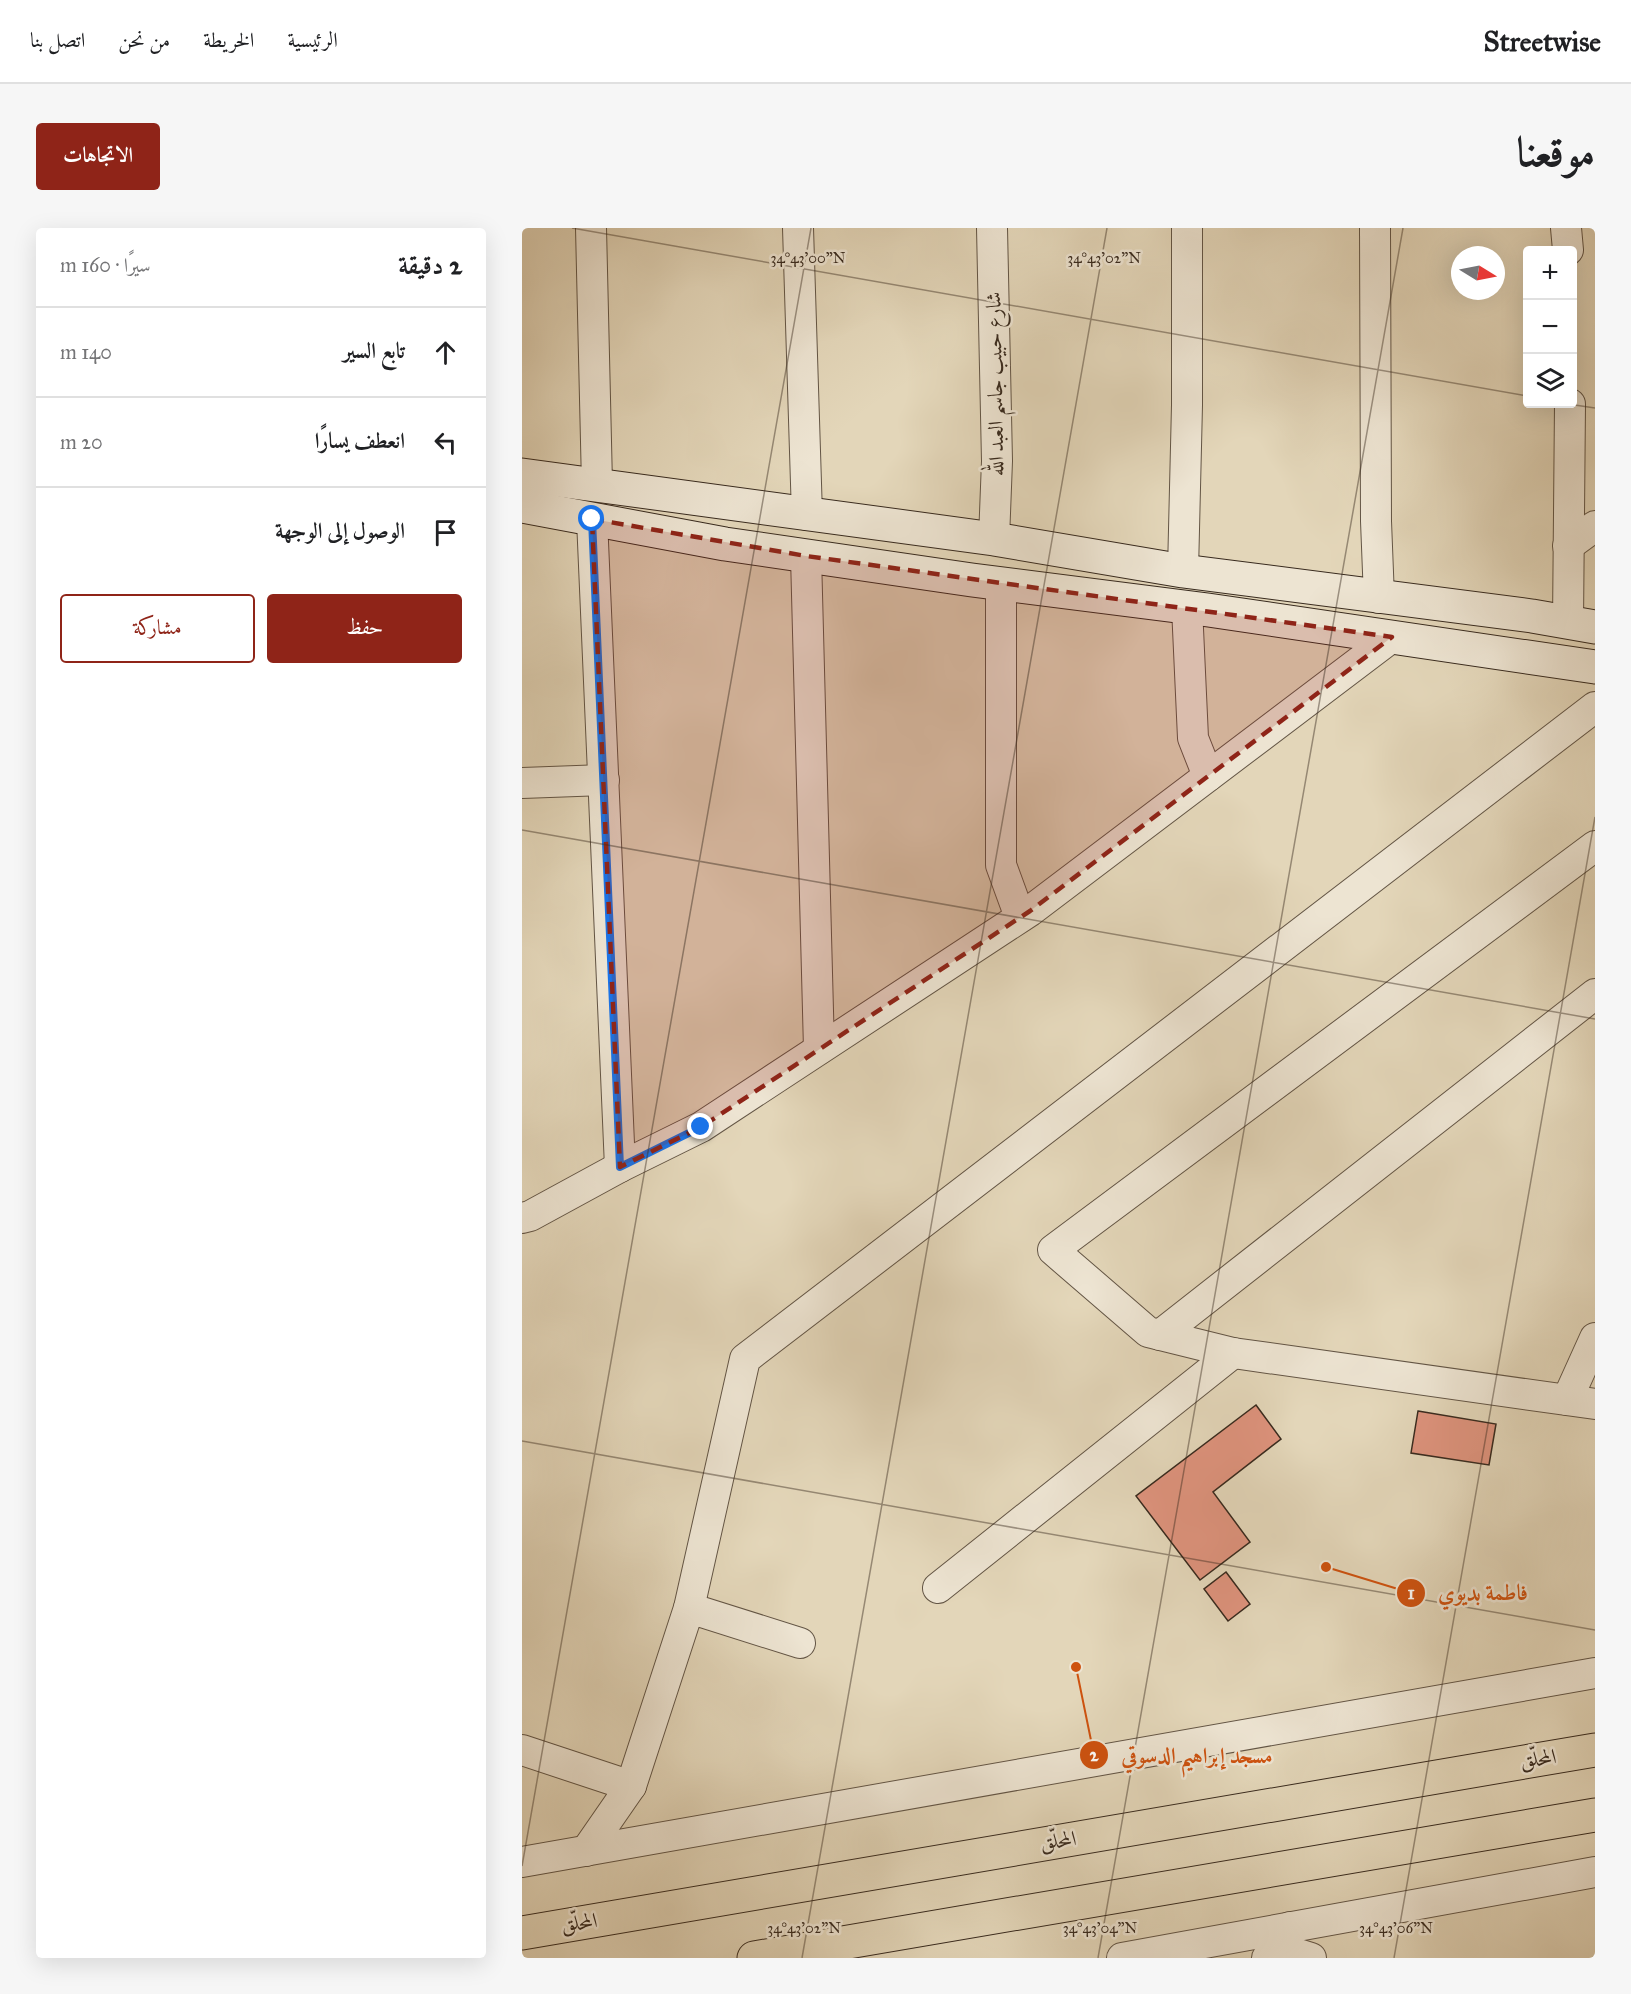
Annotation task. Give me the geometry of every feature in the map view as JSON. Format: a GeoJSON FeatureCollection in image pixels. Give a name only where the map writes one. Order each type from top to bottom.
{"type":"FeatureCollection","features":[{"type":"Feature","properties":{"kind":"main road","name":"المحلّق"},"geometry":{"type":"LineString","coordinates":[[522,1933],[1595,1750]]}},
{"type":"Feature","properties":{"kind":"main road"},"geometry":{"type":"LineString","coordinates":[[754,1958],[1595,1815]]}},
{"type":"Feature","properties":{"kind":"street"},"geometry":{"type":"LineString","coordinates":[[591,228],[597,484]]}},
{"type":"Feature","properties":{"kind":"street"},"geometry":{"type":"LineString","coordinates":[[798,228],[807,515]]}},
{"type":"Feature","properties":{"kind":"street","name":"شارع حبيب جاسم العبد الله"},"geometry":{"type":"LineString","coordinates":[[993,228],[997,461],[994,539]]}},
{"type":"Feature","properties":{"kind":"street"},"geometry":{"type":"LineString","coordinates":[[1183,571],[1188,405],[1187,228]]}},
{"type":"Feature","properties":{"kind":"street"},"geometry":{"type":"LineString","coordinates":[[1375,228],[1376,509],[1379,598]]}},
{"type":"Feature","properties":{"kind":"street"},"geometry":{"type":"LineString","coordinates":[[1566,228],[1568,246]]}},
{"type":"Feature","properties":{"kind":"street"},"geometry":{"type":"LineString","coordinates":[[522,475],[994,539],[1183,571],[1532,616],[1582,625],[1568,546],[1570,408]]}},
{"type":"Feature","properties":{"kind":"street"},"geometry":{"type":"LineString","coordinates":[[522,506],[725,544],[1001,584],[1187,607],[1595,668]]}},
{"type":"Feature","properties":{"kind":"street"},"geometry":{"type":"LineString","coordinates":[[592,519],[620,1167]]}},
{"type":"Feature","properties":{"kind":"street"},"geometry":{"type":"LineString","coordinates":[[1568,546],[1595,526]]}},
{"type":"Feature","properties":{"kind":"street"},"geometry":{"type":"LineString","coordinates":[[806,556],[819,1049]]}},
{"type":"Feature","properties":{"kind":"street"},"geometry":{"type":"LineString","coordinates":[[1001,584],[1001,865],[1020,917]]}},
{"type":"Feature","properties":{"kind":"street"},"geometry":{"type":"LineString","coordinates":[[1187,607],[1193,738],[1208,776]]}},
{"type":"Feature","properties":{"kind":"street"},"geometry":{"type":"LineString","coordinates":[[522,1218],[530,1216],[620,1167],[701,1127],[1020,917],[1392,637]]}},
{"type":"Feature","properties":{"kind":"street"},"geometry":{"type":"LineString","coordinates":[[586,1851],[631,1786],[689,1608],[745,1359],[1595,708]]}},
{"type":"Feature","properties":{"kind":"street"},"geometry":{"type":"LineString","coordinates":[[522,783],[604,780]]}},
{"type":"Feature","properties":{"kind":"street"},"geometry":{"type":"LineString","coordinates":[[1595,846],[1053,1251],[1148,1332],[1233,1353],[1581,1402],[1595,1338]]}},
{"type":"Feature","properties":{"kind":"street"},"geometry":{"type":"LineString","coordinates":[[1160,1335],[1592,1004]]}},
{"type":"Feature","properties":{"kind":"street"},"geometry":{"type":"LineString","coordinates":[[938,1588],[1233,1353]]}},
{"type":"Feature","properties":{"kind":"street"},"geometry":{"type":"LineString","coordinates":[[689,1608],[800,1643]]}},
{"type":"Feature","properties":{"kind":"street"},"geometry":{"type":"LineString","coordinates":[[522,1862],[1595,1673]]}},
{"type":"Feature","properties":{"kind":"street"},"geometry":{"type":"LineString","coordinates":[[522,1750],[631,1786]]}},
{"type":"Feature","properties":{"kind":"street"},"geometry":{"type":"LineString","coordinates":[[1122,1958],[1278,1944],[1595,1872]]}},
{"type":"Feature","properties":{"kind":"street"},"geometry":{"type":"LineString","coordinates":[[1278,1944],[1311,1958]]}},
{"type":"Feature","properties":{"kind":"highlighted area"},"geometry":{"type":"Polygon","coordinates":[[[592,519],[806,556],[1392,637],[1030,911],[701,1127],[620,1167],[592,519]]]}},
{"type":"Feature","properties":{"kind":"building"},"geometry":{"type":"Polygon","coordinates":[[[1256,1405],[1281,1439],[1213,1492],[1250,1542],[1200,1580],[1136,1496],[1256,1405]]]}},
{"type":"Feature","properties":{"kind":"building"},"geometry":{"type":"Polygon","coordinates":[[[1418,1411],[1496,1424],[1489,1465],[1411,1453],[1418,1411]]]}},
{"type":"Feature","properties":{"kind":"building"},"geometry":{"type":"Polygon","coordinates":[[[1226,1572],[1250,1604],[1228,1621],[1204,1589],[1226,1572]]]}},
{"type":"Feature","properties":{"kind":"place","name":"فاطمة بديوي"},"geometry":{"type":"Point","coordinates":[1326,1567]}},
{"type":"Feature","properties":{"kind":"place","name":"مسجد إبراهيم الدسوقي"},"geometry":{"type":"Point","coordinates":[1076,1667]}},
{"type":"Feature","properties":{"kind":"route"},"geometry":{"type":"LineString","coordinates":[[592,519],[620,1167],[701,1127]]}}]}
